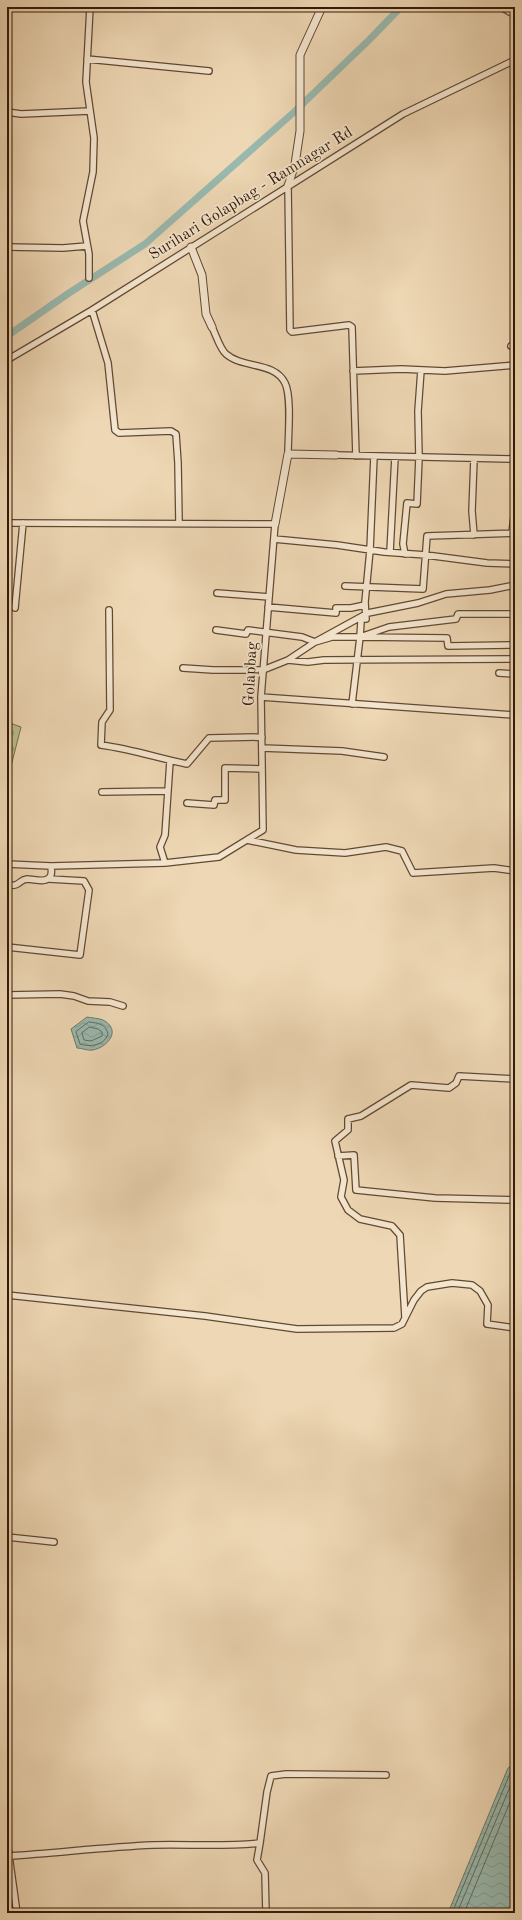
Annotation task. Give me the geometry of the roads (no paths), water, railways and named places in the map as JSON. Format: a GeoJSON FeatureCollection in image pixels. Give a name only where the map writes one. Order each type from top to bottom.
{"type":"FeatureCollection","features":[{"type":"Feature","properties":{"kind":"street"},"geometry":{"type":"LineString","coordinates":[[89,278],[87,246],[83,221],[93,172],[94,138],[86,82],[90,7]]}},
{"type":"Feature","properties":{"kind":"street"},"geometry":{"type":"LineString","coordinates":[[322,7],[300,55],[300,131],[295,164],[288,186],[290,330],[292,332],[351,326],[356,456]]}},
{"type":"Feature","properties":{"kind":"street"},"geometry":{"type":"LineString","coordinates":[[501,7],[515,15]]}},
{"type":"Feature","properties":{"kind":"street"},"geometry":{"type":"LineString","coordinates":[[87,58],[209,71]]}},
{"type":"Feature","properties":{"kind":"street","name":"Surihari Golapbag - Ramnagar Rd"},"geometry":{"type":"LineString","coordinates":[[7,360],[92,310],[403,114],[515,60]]}},
{"type":"Feature","properties":{"kind":"street"},"geometry":{"type":"LineString","coordinates":[[7,112],[21,114],[90,111]]}},
{"type":"Feature","properties":{"kind":"street"},"geometry":{"type":"LineString","coordinates":[[7,247],[63,248],[87,246]]}},
{"type":"Feature","properties":{"kind":"street"},"geometry":{"type":"LineString","coordinates":[[7,523],[178,522],[275,524],[288,454],[288,401],[285,384],[273,370],[238,361],[226,354],[206,314],[202,275],[191,247]]}},
{"type":"Feature","properties":{"kind":"street"},"geometry":{"type":"LineString","coordinates":[[92,310],[108,363],[115,430],[120,434],[171,431],[176,434],[178,463],[178,522]]}},
{"type":"Feature","properties":{"kind":"street"},"geometry":{"type":"LineString","coordinates":[[353,371],[401,369],[463,370],[515,365]]}},
{"type":"Feature","properties":{"kind":"street"},"geometry":{"type":"LineString","coordinates":[[405,554],[403,544],[407,503],[417,504],[419,458],[418,411],[421,370]]}},
{"type":"Feature","properties":{"kind":"street"},"geometry":{"type":"LineString","coordinates":[[288,454],[515,459]]}},
{"type":"Feature","properties":{"kind":"street"},"geometry":{"type":"LineString","coordinates":[[352,704],[358,660],[361,621],[362,619],[366,619],[365,605],[370,550],[374,456]]}},
{"type":"Feature","properties":{"kind":"street"},"geometry":{"type":"LineString","coordinates":[[390,552],[395,457]]}},
{"type":"Feature","properties":{"kind":"street"},"geometry":{"type":"LineString","coordinates":[[474,459],[472,511],[474,535]]}},
{"type":"Feature","properties":{"kind":"street"},"geometry":{"type":"LineString","coordinates":[[345,586],[423,589],[427,536],[514,533],[515,508]]}},
{"type":"Feature","properties":{"kind":"street"},"geometry":{"type":"LineString","coordinates":[[15,608],[23,523]]}},
{"type":"Feature","properties":{"kind":"street","name":"Golapbag"},"geometry":{"type":"LineString","coordinates":[[7,864],[51,866],[165,863],[219,857],[263,830],[261,697],[275,524]]}},
{"type":"Feature","properties":{"kind":"street"},"geometry":{"type":"LineString","coordinates":[[274,539],[487,563],[515,564]]}},
{"type":"Feature","properties":{"kind":"street"},"geometry":{"type":"LineString","coordinates":[[183,668],[213,670],[263,670],[288,660],[315,642],[366,614],[418,603],[446,594],[490,590],[515,585]]}},
{"type":"Feature","properties":{"kind":"street"},"geometry":{"type":"LineString","coordinates":[[217,593],[269,597]]}},
{"type":"Feature","properties":{"kind":"street"},"geometry":{"type":"LineString","coordinates":[[268,607],[336,613],[336,608],[350,608],[365,605]]}},
{"type":"Feature","properties":{"kind":"street"},"geometry":{"type":"LineString","coordinates":[[109,610],[110,710],[102,722],[101,745],[125,748],[151,757],[187,764],[209,738],[262,738]]}},
{"type":"Feature","properties":{"kind":"street"},"geometry":{"type":"LineString","coordinates":[[360,637],[389,627],[456,619],[458,614],[515,614]]}},
{"type":"Feature","properties":{"kind":"street"},"geometry":{"type":"LineString","coordinates":[[216,630],[246,634],[248,630],[266,632],[302,637],[315,642],[332,637],[447,638],[448,646],[515,645]]}},
{"type":"Feature","properties":{"kind":"street"},"geometry":{"type":"LineString","coordinates":[[288,660],[308,662],[324,660],[428,658],[515,660]]}},
{"type":"Feature","properties":{"kind":"street"},"geometry":{"type":"LineString","coordinates":[[499,673],[515,674]]}},
{"type":"Feature","properties":{"kind":"street"},"geometry":{"type":"LineString","coordinates":[[261,697],[515,715]]}},
{"type":"Feature","properties":{"kind":"street"},"geometry":{"type":"LineString","coordinates":[[262,748],[342,751],[384,757]]}},
{"type":"Feature","properties":{"kind":"street"},"geometry":{"type":"LineString","coordinates":[[165,863],[160,847],[165,835],[170,761]]}},
{"type":"Feature","properties":{"kind":"street"},"geometry":{"type":"LineString","coordinates":[[187,803],[214,805],[215,800],[225,800],[225,768],[262,769]]}},
{"type":"Feature","properties":{"kind":"street"},"geometry":{"type":"LineString","coordinates":[[102,792],[168,791]]}},
{"type":"Feature","properties":{"kind":"street"},"geometry":{"type":"LineString","coordinates":[[247,840],[296,850],[345,853],[386,847],[402,851],[413,873],[494,868],[515,871]]}},
{"type":"Feature","properties":{"kind":"street"},"geometry":{"type":"LineString","coordinates":[[49,878],[51,875],[51,866]]}},
{"type":"Feature","properties":{"kind":"street"},"geometry":{"type":"LineString","coordinates":[[7,885],[15,886],[27,879],[45,880],[49,878],[84,882],[89,890],[80,955],[7,947]]}},
{"type":"Feature","properties":{"kind":"street"},"geometry":{"type":"LineString","coordinates":[[7,995],[74,996],[88,1001],[110,1002],[123,1006]]}},
{"type":"Feature","properties":{"kind":"street"},"geometry":{"type":"LineString","coordinates":[[405,1319],[400,1235],[392,1226],[360,1218],[348,1210],[341,1197],[344,1180],[335,1141],[348,1130],[348,1119],[361,1116],[411,1085],[449,1088],[456,1083],[459,1076],[515,1079]]}},
{"type":"Feature","properties":{"kind":"street"},"geometry":{"type":"LineString","coordinates":[[338,1156],[354,1156],[356,1190],[435,1198],[515,1200]]}},
{"type":"Feature","properties":{"kind":"street"},"geometry":{"type":"LineString","coordinates":[[7,1295],[205,1316],[297,1329],[394,1328],[402,1324],[414,1300],[427,1287],[452,1283],[472,1285],[480,1291],[488,1305],[487,1324],[515,1328]]}},
{"type":"Feature","properties":{"kind":"street"},"geometry":{"type":"LineString","coordinates":[[7,1537],[54,1542]]}},
{"type":"Feature","properties":{"kind":"street"},"geometry":{"type":"LineString","coordinates":[[266,1913],[265,1873],[257,1860],[267,1792],[271,1776],[286,1774],[386,1775]]}},
{"type":"Feature","properties":{"kind":"street"},"geometry":{"type":"LineString","coordinates":[[7,1841],[17,1913]]}},
{"type":"Feature","properties":{"kind":"street"},"geometry":{"type":"LineString","coordinates":[[10,1856],[70,1852],[104,1847],[155,1845],[232,1846],[260,1843]]}},
{"type":"Feature","properties":{"kind":"water"},"geometry":{"type":"Polygon","coordinates":[[[87,1017],[103,1020],[112,1028],[111,1038],[108,1042],[93,1050],[77,1048],[71,1029],[87,1017]]]}},
{"type":"Feature","properties":{"kind":"water"},"geometry":{"type":"Polygon","coordinates":[[[515,1763],[515,1913],[448,1913],[508,1768],[515,1763]]]}},
{"type":"Feature","properties":{"kind":"waterway"},"geometry":{"type":"LineString","coordinates":[[7,336],[69,293],[145,244],[293,113],[401,7]]}}]}
